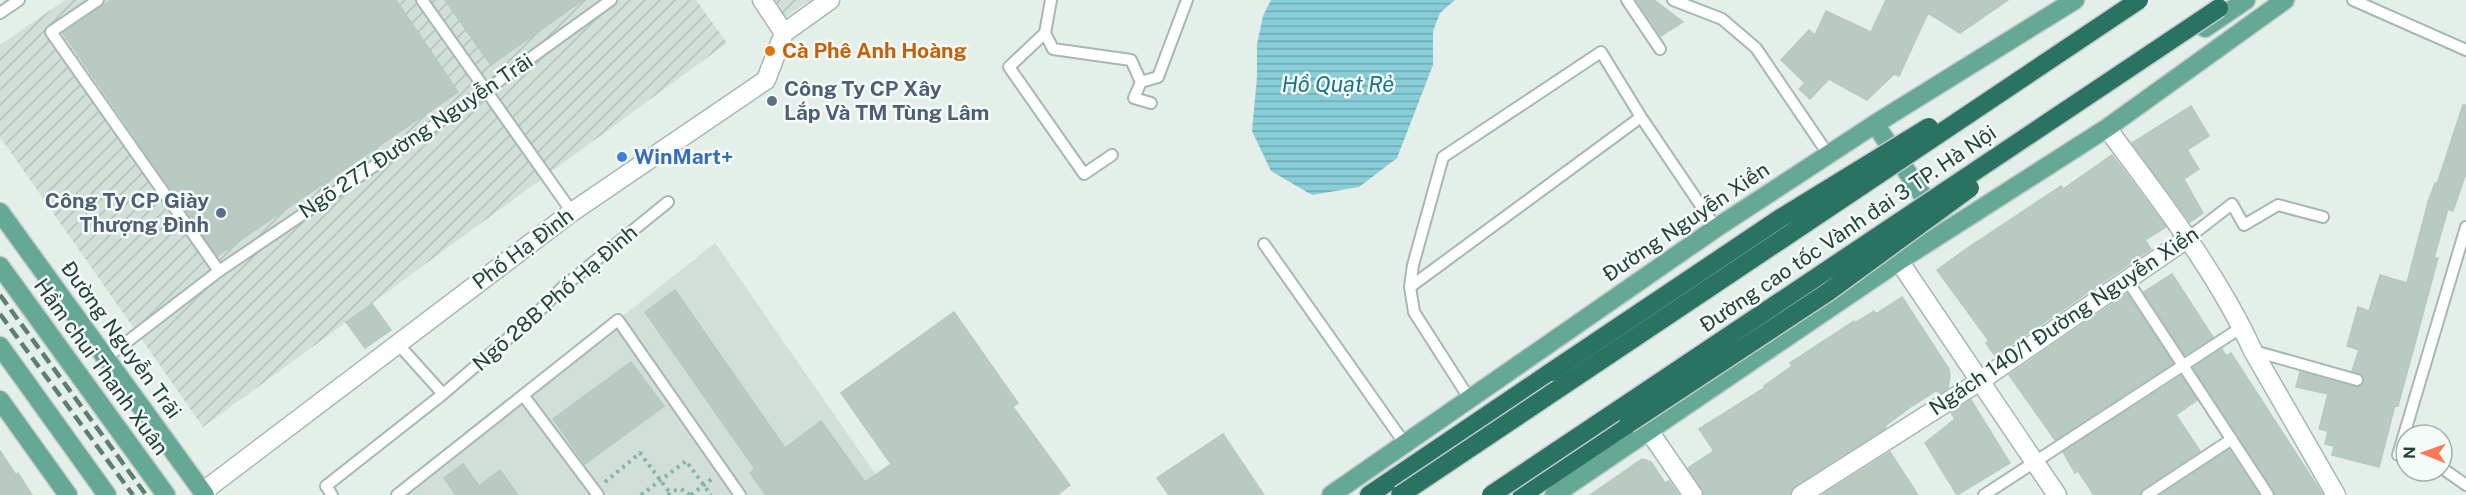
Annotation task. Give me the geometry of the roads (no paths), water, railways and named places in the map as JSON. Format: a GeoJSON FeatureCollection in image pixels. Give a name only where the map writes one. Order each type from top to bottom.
{"type":"FeatureCollection","features":[{"type":"Feature","properties":{"kind":"highway"},"geometry":{"type":"LineString","coordinates":[[1370,495],[1782,217],[2137,0]]}},
{"type":"Feature","properties":{"kind":"highway","name":"Đường cao tốc Vành đai 3 TP. Hà Nội"},"geometry":{"type":"LineString","coordinates":[[1400,495],[2137,0]]}},
{"type":"Feature","properties":{"kind":"highway"},"geometry":{"type":"LineString","coordinates":[[1522,495],[1827,292],[2224,4]]}},
{"type":"Feature","properties":{"kind":"highway","name":"Đường cao tốc Vành đai 3 TP. Hà Nội"},"geometry":{"type":"LineString","coordinates":[[1491,495],[2224,4]]}},
{"type":"Feature","properties":{"kind":"main road","name":"Đường Nguyễn Xiển"},"geometry":{"type":"LineString","coordinates":[[1331,495],[1716,228],[1875,124],[2075,0]]}},
{"type":"Feature","properties":{"kind":"main road"},"geometry":{"type":"LineString","coordinates":[[1505,495],[1727,349],[1932,208],[2248,0],[2261,16]]}},
{"type":"Feature","properties":{"kind":"main road"},"geometry":{"type":"LineString","coordinates":[[1554,495],[1899,261],[2107,128],[2286,0]]}},
{"type":"Feature","properties":{"kind":"main road"},"geometry":{"type":"LineString","coordinates":[[1875,124],[1947,231]]}},
{"type":"Feature","properties":{"kind":"main road","name":"Đường Nguyễn Trãi"},"geometry":{"type":"LineString","coordinates":[[0,212],[205,495]]}},
{"type":"Feature","properties":{"kind":"main road","name":"Hầm chui Thanh Xuân"},"geometry":{"type":"LineString","coordinates":[[0,266],[166,495]]}},
{"type":"Feature","properties":{"kind":"main road"},"geometry":{"type":"LineString","coordinates":[[0,346],[107,495]]}},
{"type":"Feature","properties":{"kind":"main road"},"geometry":{"type":"LineString","coordinates":[[0,400],[68,495]]}},
{"type":"Feature","properties":{"kind":"street"},"geometry":{"type":"LineString","coordinates":[[762,0],[784,33],[830,0]]}},
{"type":"Feature","properties":{"kind":"street","name":"Phố Hạ Đình"},"geometry":{"type":"LineString","coordinates":[[205,495],[210,487],[572,212],[765,80],[784,33]]}},
{"type":"Feature","properties":{"kind":"street"},"geometry":{"type":"LineString","coordinates":[[2107,128],[2188,238],[2242,327],[2253,351],[2336,495]]}},
{"type":"Feature","properties":{"kind":"street","name":"Ngách 140/1 Đường Nguyễn Xiển"},"geometry":{"type":"LineString","coordinates":[[1802,495],[1980,381],[2188,238]]}},
{"type":"Feature","properties":{"kind":"street"},"geometry":{"type":"LineString","coordinates":[[1899,261],[2057,495]]}},
{"type":"Feature","properties":{"kind":"street"},"geometry":{"type":"LineString","coordinates":[[1649,430],[1692,495]]}},
{"type":"Feature","properties":{"kind":"lane"},"geometry":{"type":"LineString","coordinates":[[0,13],[19,0]]}},
{"type":"Feature","properties":{"kind":"lane"},"geometry":{"type":"LineString","coordinates":[[98,0],[51,32],[219,271]]}},
{"type":"Feature","properties":{"kind":"lane"},"geometry":{"type":"LineString","coordinates":[[422,0],[572,212]]}},
{"type":"Feature","properties":{"kind":"lane","name":"Ngõ 277 Đường Nguyễn Trãi"},"geometry":{"type":"LineString","coordinates":[[106,358],[219,271],[485,91],[611,0]]}},
{"type":"Feature","properties":{"kind":"lane"},"geometry":{"type":"LineString","coordinates":[[1051,0],[1045,33],[1009,67],[1084,174],[1112,156]]}},
{"type":"Feature","properties":{"kind":"lane"},"geometry":{"type":"LineString","coordinates":[[1141,82],[1158,77],[1187,0]]}},
{"type":"Feature","properties":{"kind":"lane"},"geometry":{"type":"LineString","coordinates":[[1627,0],[1660,49]]}},
{"type":"Feature","properties":{"kind":"lane"},"geometry":{"type":"LineString","coordinates":[[1672,0],[1722,19],[1756,48],[1828,154]]}},
{"type":"Feature","properties":{"kind":"lane"},"geometry":{"type":"LineString","coordinates":[[2353,0],[2466,50]]}},
{"type":"Feature","properties":{"kind":"lane"},"geometry":{"type":"LineString","coordinates":[[1045,33],[1053,49],[1059,52],[1131,60],[1141,82],[1134,98],[1151,103]]}},
{"type":"Feature","properties":{"kind":"lane"},"geometry":{"type":"LineString","coordinates":[[1469,398],[1414,312],[1410,287],[1413,265],[1443,157],[1601,52],[1641,117],[1716,228]]}},
{"type":"Feature","properties":{"kind":"lane"},"geometry":{"type":"LineString","coordinates":[[1410,287],[1641,117]]}},
{"type":"Feature","properties":{"kind":"lane","name":"Ngõ 28B Phố Hạ Đình"},"geometry":{"type":"LineString","coordinates":[[332,495],[326,486],[442,394],[532,318],[563,287],[668,202]]}},
{"type":"Feature","properties":{"kind":"lane","name":"Ngách 140/1 Đường Nguyễn Xiển"},"geometry":{"type":"LineString","coordinates":[[2188,238],[2232,204],[2244,225],[2278,205],[2323,217]]}},
{"type":"Feature","properties":{"kind":"lane"},"geometry":{"type":"LineString","coordinates":[[2408,423],[2466,227]]}},
{"type":"Feature","properties":{"kind":"lane"},"geometry":{"type":"LineString","coordinates":[[1264,244],[1405,444]]}},
{"type":"Feature","properties":{"kind":"lane"},"geometry":{"type":"LineString","coordinates":[[2127,280],[2232,439],[2264,493]]}},
{"type":"Feature","properties":{"kind":"lane"},"geometry":{"type":"LineString","coordinates":[[397,495],[618,320],[740,495]]}},
{"type":"Feature","properties":{"kind":"lane"},"geometry":{"type":"LineString","coordinates":[[1984,495],[2242,327]]}},
{"type":"Feature","properties":{"kind":"lane"},"geometry":{"type":"LineString","coordinates":[[399,344],[442,394]]}},
{"type":"Feature","properties":{"kind":"lane"},"geometry":{"type":"LineString","coordinates":[[2253,351],[2357,380]]}},
{"type":"Feature","properties":{"kind":"lane"},"geometry":{"type":"LineString","coordinates":[[523,395],[596,493]]}},
{"type":"Feature","properties":{"kind":"lane"},"geometry":{"type":"LineString","coordinates":[[2147,495],[2232,439]]}},
{"type":"Feature","properties":{"kind":"water","name":"Hồ Quạt Rẻ"},"geometry":{"type":"Polygon","coordinates":[[[1271,0],[1455,0],[1440,13],[1433,31],[1433,65],[1397,158],[1359,187],[1312,195],[1271,171],[1252,131],[1257,77],[1257,44],[1263,16],[1271,0]]]}},
{"type":"Feature","properties":{"kind":"railway"},"geometry":{"type":"LineString","coordinates":[[0,295],[146,495]]}},
{"type":"Feature","properties":{"kind":"railway"},"geometry":{"type":"LineString","coordinates":[[0,314],[133,495]]}},
{"type":"Feature","properties":{"kind":"place","name":"Cà Phê Anh Hoàng"},"geometry":{"type":"Point","coordinates":[770,51]}},
{"type":"Feature","properties":{"kind":"place","name":"Công Ty CP Xây Lắp Và TM Tùng Lâm"},"geometry":{"type":"Point","coordinates":[772,101]}},
{"type":"Feature","properties":{"kind":"place","name":"WinMart+"},"geometry":{"type":"Point","coordinates":[622,157]}},
{"type":"Feature","properties":{"kind":"place","name":"Công Ty CP Giày Thượng Đình"},"geometry":{"type":"Point","coordinates":[221,213]}}]}
